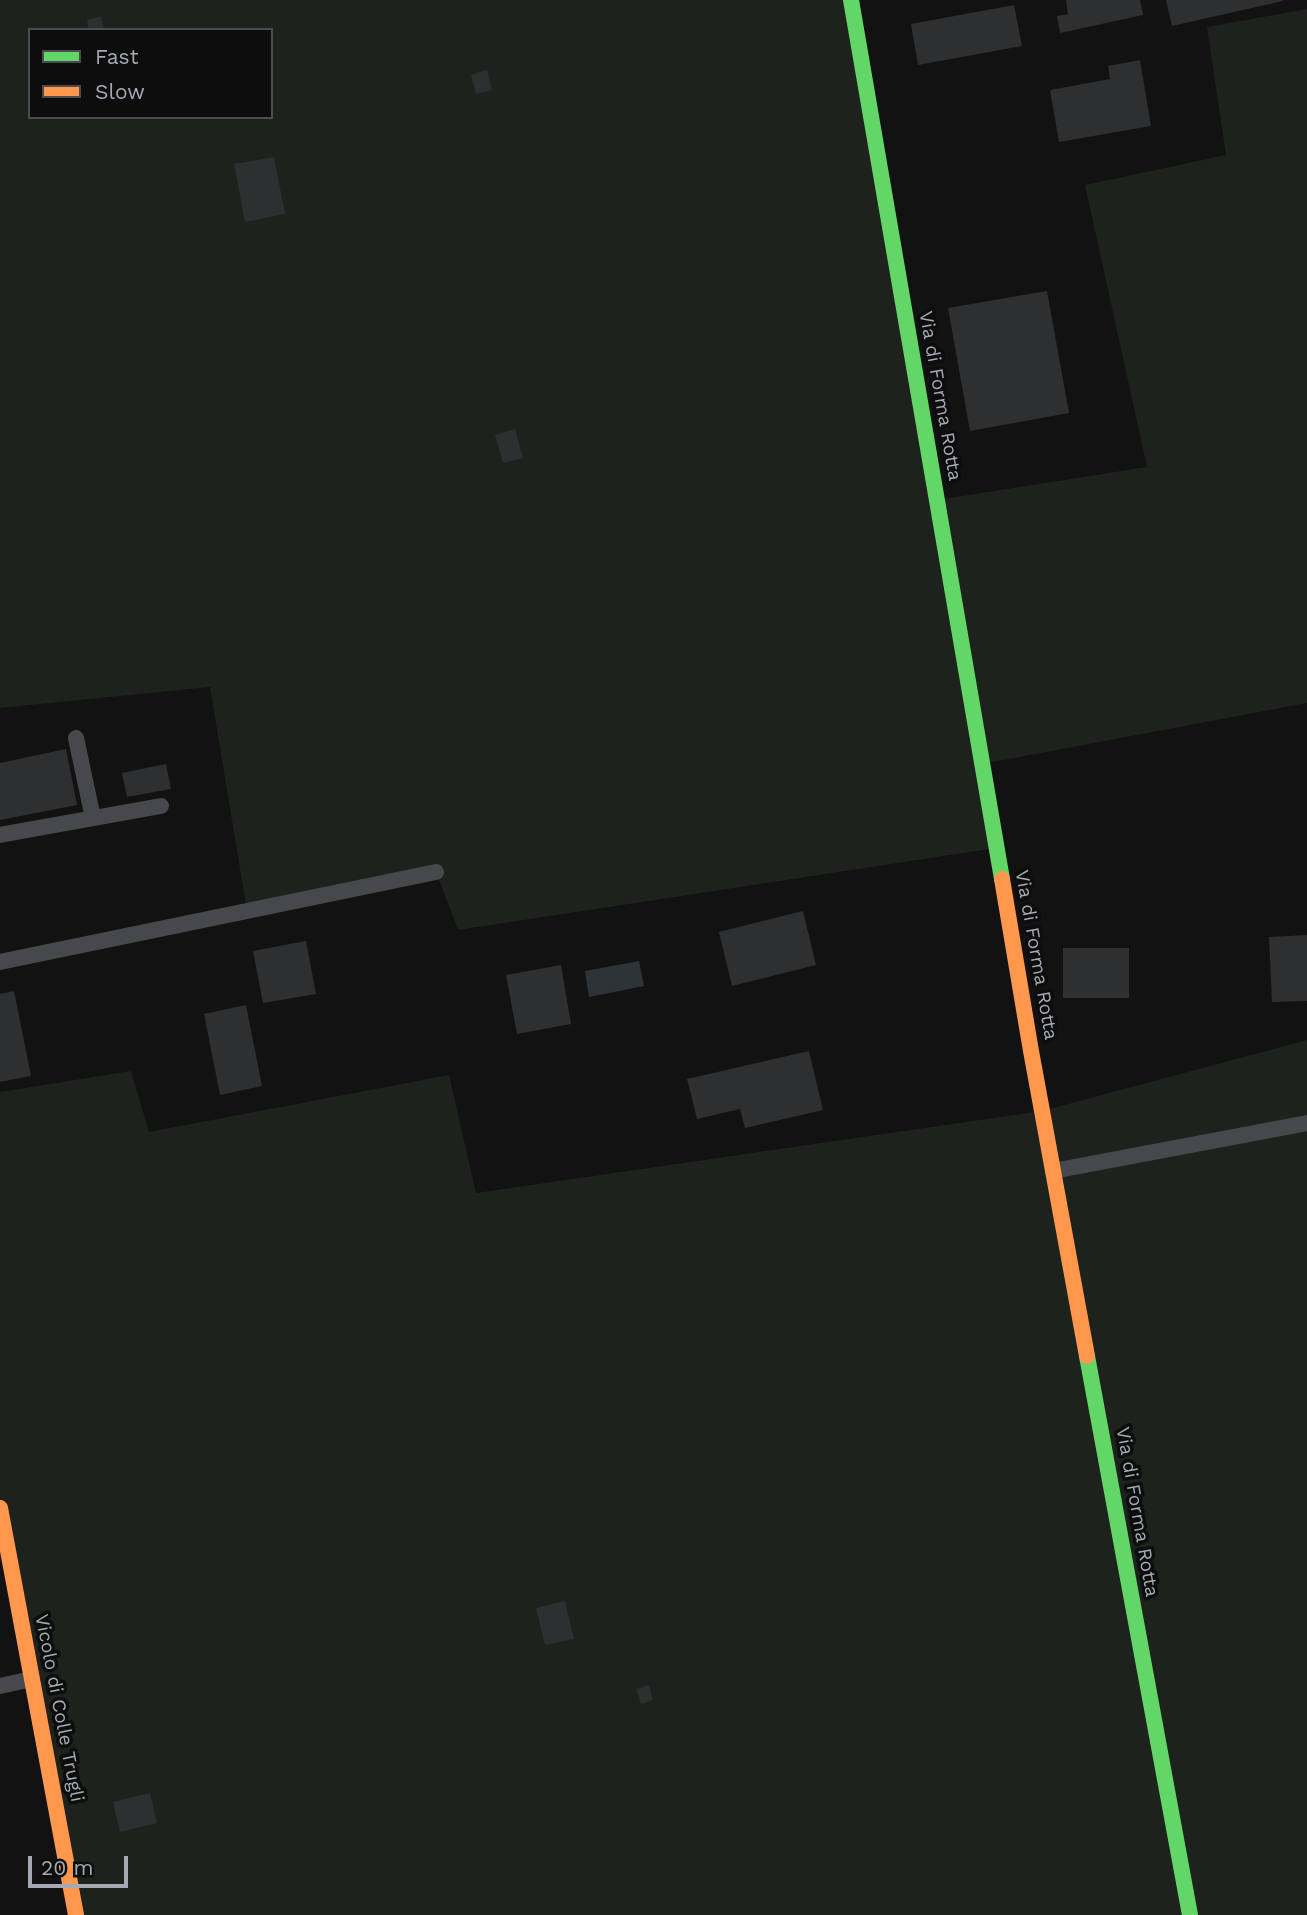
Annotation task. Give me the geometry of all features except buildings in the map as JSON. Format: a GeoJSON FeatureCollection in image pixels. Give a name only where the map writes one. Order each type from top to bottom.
{"type":"FeatureCollection","features":[{"type":"Feature","properties":{"kind":"street","name":"Via di Forma Rotta"},"geometry":{"type":"LineString","coordinates":[[851,0],[1053,1171],[1190,1915]]}},
{"type":"Feature","properties":{"kind":"street","name":"Vicolo di Colle Trugli"},"geometry":{"type":"LineString","coordinates":[[0,1508],[76,1915]]}},
{"type":"Feature","properties":{"kind":"lane"},"geometry":{"type":"LineString","coordinates":[[76,738],[93,818]]}},
{"type":"Feature","properties":{"kind":"lane"},"geometry":{"type":"LineString","coordinates":[[0,835],[161,806]]}},
{"type":"Feature","properties":{"kind":"lane"},"geometry":{"type":"LineString","coordinates":[[0,962],[436,872]]}},
{"type":"Feature","properties":{"kind":"lane"},"geometry":{"type":"LineString","coordinates":[[1053,1171],[1307,1123]]}},
{"type":"Feature","properties":{"kind":"lane"},"geometry":{"type":"LineString","coordinates":[[0,1686],[32,1679]]}},
{"type":"Feature","properties":{"kind":"shaded area"},"geometry":{"type":"Polygon","coordinates":[[[0,0],[851,0],[937,500],[1147,467],[1085,185],[1226,155],[1207,27],[1307,9],[1307,703],[982,764],[996,848],[458,930],[436,872],[247,911],[210,687],[0,708],[0,0]]]}},
{"type":"Feature","properties":{"kind":"shaded area"},"geometry":{"type":"Polygon","coordinates":[[[639,961],[644,986],[589,997],[585,971],[639,961]]]}},
{"type":"Feature","properties":{"kind":"shaded area"},"geometry":{"type":"Polygon","coordinates":[[[1307,1040],[1307,1915],[76,1915],[0,1508],[0,1092],[131,1071],[149,1132],[449,1075],[476,1193],[1042,1111],[1307,1040]]]}},
{"type":"Feature","properties":{"kind":"traffic: fast"},"geometry":{"type":"LineString","coordinates":[[851,0],[1002,879]]}},
{"type":"Feature","properties":{"kind":"traffic: fast"},"geometry":{"type":"LineString","coordinates":[[1087,1356],[1190,1915]]}},
{"type":"Feature","properties":{"kind":"traffic: slow"},"geometry":{"type":"LineString","coordinates":[[1002,879],[1087,1356]]}},
{"type":"Feature","properties":{"kind":"traffic: slow"},"geometry":{"type":"LineString","coordinates":[[0,1508],[76,1915]]}}]}
